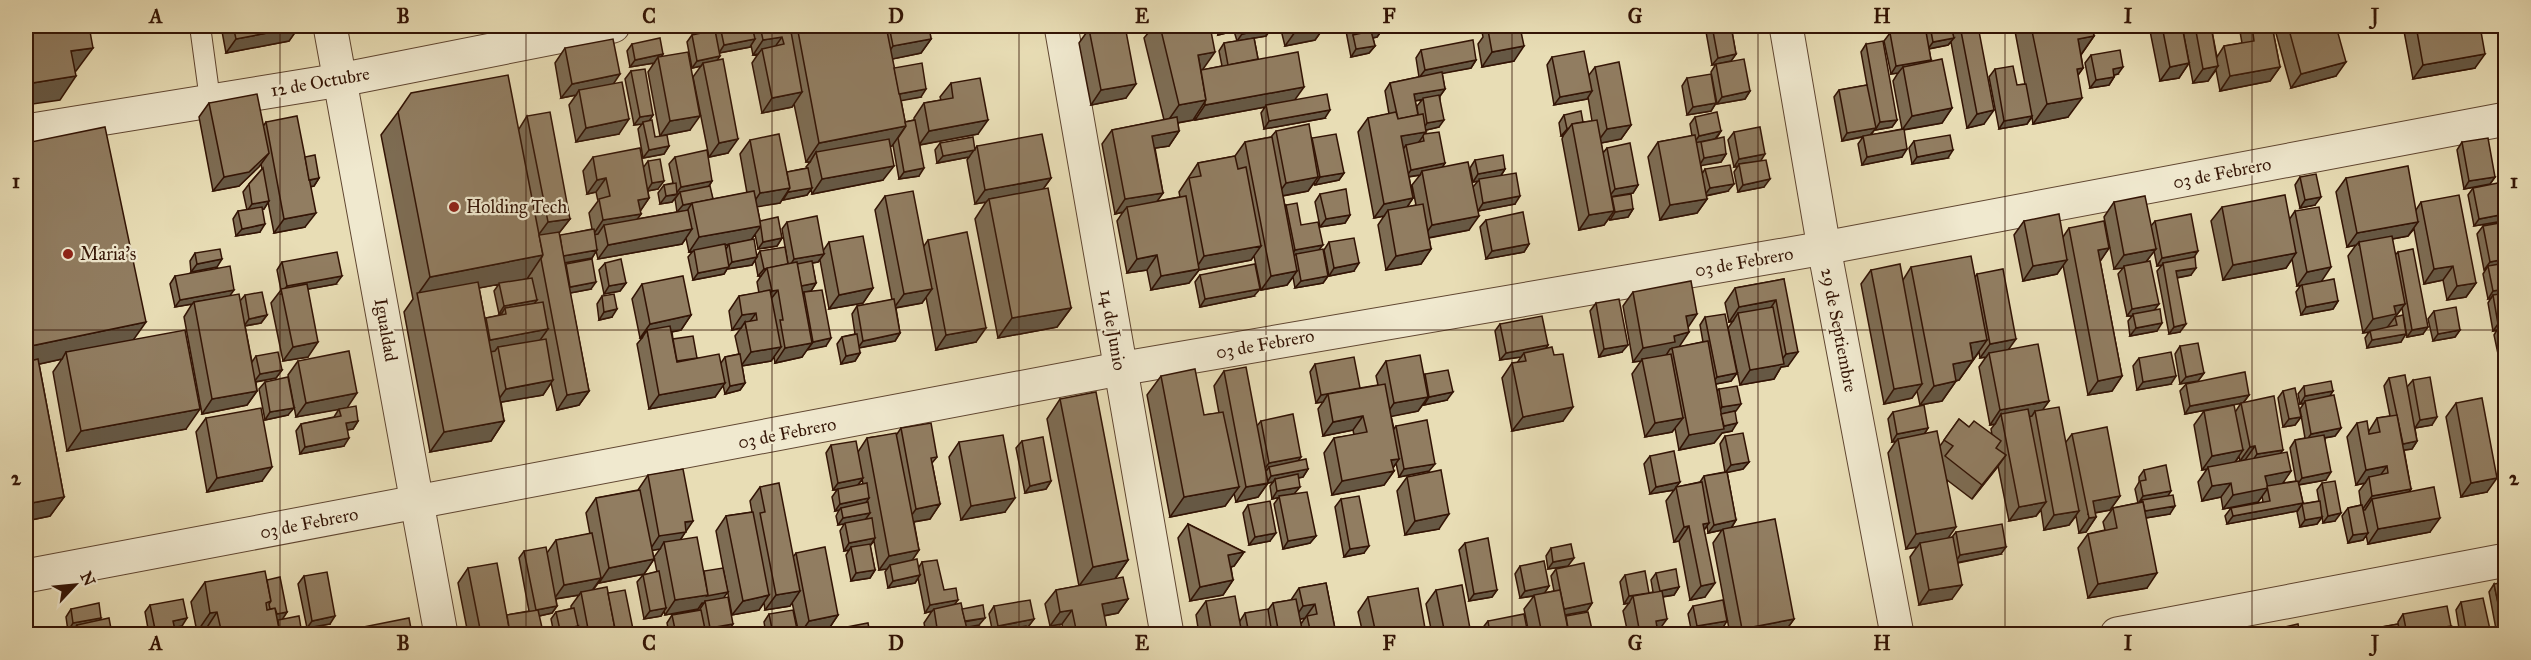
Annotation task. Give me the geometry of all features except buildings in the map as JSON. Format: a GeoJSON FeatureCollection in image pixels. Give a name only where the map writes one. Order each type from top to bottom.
{"type":"FeatureCollection","features":[{"type":"Feature","properties":{"kind":"street","name":"Igualdad"},"geometry":{"type":"LineString","coordinates":[[330,26],[441,634]]}},
{"type":"Feature","properties":{"kind":"street","name":"12 de Octubre"},"geometry":{"type":"LineString","coordinates":[[26,131],[340,80],[614,26]]}},
{"type":"Feature","properties":{"kind":"street","name":"14 de Junio"},"geometry":{"type":"LineString","coordinates":[[1061,26],[1167,634]]}},
{"type":"Feature","properties":{"kind":"street","name":"29 de Septiembre"},"geometry":{"type":"LineString","coordinates":[[1786,26],[1824,248],[1897,634]]}},
{"type":"Feature","properties":{"kind":"street","name":"03 de Febrero"},"geometry":{"type":"LineString","coordinates":[[26,576],[1119,369],[1824,248],[2505,119]]}},
{"type":"Feature","properties":{"kind":"street"},"geometry":{"type":"LineString","coordinates":[[2116,634],[2505,560]]}},
{"type":"Feature","properties":{"kind":"lane"},"geometry":{"type":"LineString","coordinates":[[200,26],[210,100]]}},
{"type":"Feature","properties":{"kind":"place","name":"Holding Tech"},"geometry":{"type":"Point","coordinates":[454,207]}},
{"type":"Feature","properties":{"kind":"place","name":"Maria's"},"geometry":{"type":"Point","coordinates":[68,254]}}]}
